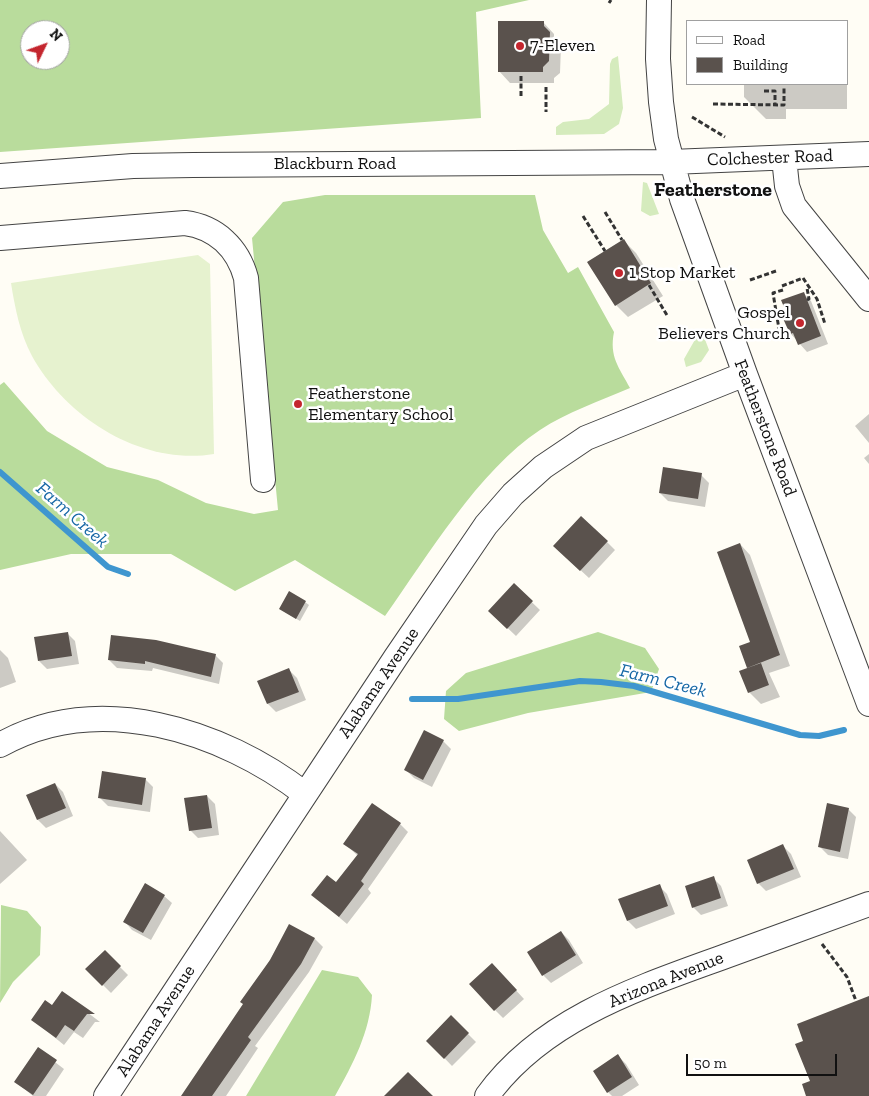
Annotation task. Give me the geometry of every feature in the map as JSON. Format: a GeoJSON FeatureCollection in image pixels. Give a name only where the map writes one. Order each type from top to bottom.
{"type":"FeatureCollection","features":[{"type":"Feature","properties":{"kind":"street","name":"Featherstone Road"},"geometry":{"type":"LineString","coordinates":[[659,0],[658,47],[661,102],[671,162],[687,215],[745,374],[869,704]]}},
{"type":"Feature","properties":{"kind":"street","name":"Colchester Road"},"geometry":{"type":"LineString","coordinates":[[671,162],[869,154]]}},
{"type":"Feature","properties":{"kind":"street"},"geometry":{"type":"LineString","coordinates":[[784,158],[787,186],[794,206],[869,299]]}},
{"type":"Feature","properties":{"kind":"street","name":"Blackburn Road"},"geometry":{"type":"LineString","coordinates":[[0,176],[132,166],[671,162]]}},
{"type":"Feature","properties":{"kind":"street"},"geometry":{"type":"LineString","coordinates":[[0,238],[185,223],[209,229],[231,247],[240,261],[246,278],[263,480]]}},
{"type":"Feature","properties":{"kind":"street","name":"Alabama Avenue"},"geometry":{"type":"LineString","coordinates":[[106,1096],[305,794],[486,525],[513,494],[543,467],[586,438],[745,374]]}},
{"type":"Feature","properties":{"kind":"street"},"geometry":{"type":"LineString","coordinates":[[0,745],[39,729],[72,722],[106,719],[144,723],[175,729],[213,740],[249,757],[283,777],[305,794]]}},
{"type":"Feature","properties":{"kind":"street","name":"Arizona Avenue"},"geometry":{"type":"LineString","coordinates":[[487,1096],[523,1057],[559,1030],[619,996],[869,904]]}},
{"type":"Feature","properties":{"kind":"path"},"geometry":{"type":"LineString","coordinates":[[521,74],[521,96]]}},
{"type":"Feature","properties":{"kind":"path"},"geometry":{"type":"LineString","coordinates":[[546,87],[546,112]]}},
{"type":"Feature","properties":{"kind":"path"},"geometry":{"type":"LineString","coordinates":[[713,104],[784,105],[784,87]]}},
{"type":"Feature","properties":{"kind":"path"},"geometry":{"type":"LineString","coordinates":[[764,91],[775,91],[775,104]]}},
{"type":"Feature","properties":{"kind":"path"},"geometry":{"type":"LineString","coordinates":[[605,212],[622,240]]}},
{"type":"Feature","properties":{"kind":"path"},"geometry":{"type":"LineString","coordinates":[[584,216],[605,251]]}},
{"type":"Feature","properties":{"kind":"path"},"geometry":{"type":"LineString","coordinates":[[750,280],[776,271]]}},
{"type":"Feature","properties":{"kind":"path"},"geometry":{"type":"LineString","coordinates":[[788,332],[780,335],[773,293],[803,278],[817,299],[825,324]]}},
{"type":"Feature","properties":{"kind":"path"},"geometry":{"type":"LineString","coordinates":[[649,285],[668,316]]}},
{"type":"Feature","properties":{"kind":"path"},"geometry":{"type":"LineString","coordinates":[[807,300],[809,299],[806,292],[808,287]]}},
{"type":"Feature","properties":{"kind":"path"},"geometry":{"type":"LineString","coordinates":[[821,943],[847,977],[856,1001]]}},
{"type":"Feature","properties":{"kind":"green space"},"geometry":{"type":"Polygon","coordinates":[[[0,0],[529,0],[476,12],[481,118],[0,152],[0,0]]]}},
{"type":"Feature","properties":{"kind":"green space"},"geometry":{"type":"Polygon","coordinates":[[[618,56],[623,108],[619,124],[604,134],[556,135],[556,127],[563,122],[589,119],[609,104],[610,64],[612,59],[618,56]]]}},
{"type":"Feature","properties":{"kind":"green space"},"geometry":{"type":"Polygon","coordinates":[[[643,182],[647,183],[659,214],[650,216],[641,211],[643,182]]]}},
{"type":"Feature","properties":{"kind":"green space","name":"Featherstone Elementary School"},"geometry":{"type":"Polygon","coordinates":[[[325,195],[535,195],[543,230],[568,273],[578,267],[614,332],[613,348],[616,362],[630,388],[561,418],[540,430],[518,447],[475,491],[455,516],[385,616],[295,560],[235,591],[171,554],[71,554],[0,570],[0,385],[4,382],[47,431],[107,467],[158,480],[206,503],[254,514],[278,510],[252,238],[283,202],[325,195]]]}},
{"type":"Feature","properties":{"kind":"green space"},"geometry":{"type":"Polygon","coordinates":[[[198,255],[210,264],[214,454],[187,456],[160,452],[134,445],[109,433],[65,399],[47,379],[28,348],[18,321],[11,283],[198,255]]]}},
{"type":"Feature","properties":{"kind":"green space"},"geometry":{"type":"Polygon","coordinates":[[[701,329],[709,350],[701,362],[686,367],[684,359],[701,329]]]}},
{"type":"Feature","properties":{"kind":"green space"},"geometry":{"type":"Polygon","coordinates":[[[598,632],[645,648],[659,669],[651,692],[528,713],[459,731],[444,719],[446,691],[466,673],[598,632]]]}},
{"type":"Feature","properties":{"kind":"green space"},"geometry":{"type":"Polygon","coordinates":[[[1,905],[27,911],[41,927],[40,955],[13,982],[0,1003],[1,905]]]}},
{"type":"Feature","properties":{"kind":"green space"},"geometry":{"type":"Polygon","coordinates":[[[322,970],[358,977],[372,995],[371,1009],[364,1035],[354,1060],[335,1096],[246,1096],[322,970]]]}},
{"type":"Feature","properties":{"kind":"building","name":"7-Eleven"},"geometry":{"type":"Polygon","coordinates":[[[498,21],[544,21],[544,26],[550,32],[549,61],[543,67],[543,72],[498,72],[498,21]]]}},
{"type":"Feature","properties":{"kind":"building","name":"1 Stop Market"},"geometry":{"type":"Polygon","coordinates":[[[624,239],[651,283],[615,306],[587,262],[624,239]]]}},
{"type":"Feature","properties":{"kind":"building","name":"Gospel Believers Church"},"geometry":{"type":"Polygon","coordinates":[[[804,292],[821,336],[798,345],[793,333],[790,334],[781,314],[786,312],[781,300],[804,292]]]}},
{"type":"Feature","properties":{"kind":"building"},"geometry":{"type":"Polygon","coordinates":[[[663,467],[702,473],[698,499],[659,493],[663,467]]]}},
{"type":"Feature","properties":{"kind":"building"},"geometry":{"type":"Polygon","coordinates":[[[581,516],[608,541],[580,571],[553,546],[581,516]]]}},
{"type":"Feature","properties":{"kind":"building"},"geometry":{"type":"Polygon","coordinates":[[[740,543],[780,655],[747,668],[739,646],[750,642],[717,552],[740,543]]]}},
{"type":"Feature","properties":{"kind":"building"},"geometry":{"type":"Polygon","coordinates":[[[514,583],[533,601],[507,629],[488,611],[514,583]]]}},
{"type":"Feature","properties":{"kind":"building"},"geometry":{"type":"Polygon","coordinates":[[[289,591],[306,601],[296,619],[279,609],[289,591]]]}},
{"type":"Feature","properties":{"kind":"building"},"geometry":{"type":"Polygon","coordinates":[[[68,632],[72,656],[38,661],[34,637],[68,632]]]}},
{"type":"Feature","properties":{"kind":"building"},"geometry":{"type":"Polygon","coordinates":[[[111,635],[156,640],[216,654],[211,677],[145,661],[145,664],[108,660],[111,635]]]}},
{"type":"Feature","properties":{"kind":"building"},"geometry":{"type":"Polygon","coordinates":[[[761,663],[769,685],[748,693],[739,671],[761,663]]]}},
{"type":"Feature","properties":{"kind":"building"},"geometry":{"type":"Polygon","coordinates":[[[289,668],[299,692],[267,704],[257,681],[289,668]]]}},
{"type":"Feature","properties":{"kind":"building"},"geometry":{"type":"Polygon","coordinates":[[[424,730],[444,740],[423,780],[404,770],[424,730]]]}},
{"type":"Feature","properties":{"kind":"building"},"geometry":{"type":"Polygon","coordinates":[[[102,771],[146,778],[142,805],[98,798],[102,771]]]}},
{"type":"Feature","properties":{"kind":"building"},"geometry":{"type":"Polygon","coordinates":[[[55,783],[66,808],[37,820],[26,795],[55,783]]]}},
{"type":"Feature","properties":{"kind":"building"},"geometry":{"type":"Polygon","coordinates":[[[207,795],[212,828],[189,831],[184,798],[207,795]]]}},
{"type":"Feature","properties":{"kind":"building"},"geometry":{"type":"Polygon","coordinates":[[[372,803],[401,823],[361,881],[364,884],[339,917],[311,895],[327,875],[336,882],[358,854],[343,844],[372,803]]]}},
{"type":"Feature","properties":{"kind":"building"},"geometry":{"type":"Polygon","coordinates":[[[827,803],[849,808],[840,852],[818,847],[827,803]]]}},
{"type":"Feature","properties":{"kind":"building"},"geometry":{"type":"Polygon","coordinates":[[[783,844],[794,869],[757,884],[747,860],[783,844]]]}},
{"type":"Feature","properties":{"kind":"building"},"geometry":{"type":"Polygon","coordinates":[[[714,876],[721,898],[692,908],[685,886],[714,876]]]}},
{"type":"Feature","properties":{"kind":"building"},"geometry":{"type":"Polygon","coordinates":[[[145,883],[165,895],[143,933],[123,922],[145,883]]]}},
{"type":"Feature","properties":{"kind":"building"},"geometry":{"type":"Polygon","coordinates":[[[660,884],[668,906],[627,921],[618,899],[660,884]]]}},
{"type":"Feature","properties":{"kind":"building"},"geometry":{"type":"Polygon","coordinates":[[[289,924],[315,938],[301,964],[248,1037],[251,1040],[212,1096],[181,1096],[243,1004],[240,1002],[270,960],[289,924]]]}},
{"type":"Feature","properties":{"kind":"building"},"geometry":{"type":"Polygon","coordinates":[[[561,931],[576,955],[542,976],[527,952],[561,931]]]}},
{"type":"Feature","properties":{"kind":"building"},"geometry":{"type":"Polygon","coordinates":[[[105,950],[121,966],[102,986],[85,969],[105,950]]]}},
{"type":"Feature","properties":{"kind":"building"},"geometry":{"type":"Polygon","coordinates":[[[492,963],[517,990],[494,1011],[469,984],[492,963]]]}},
{"type":"Feature","properties":{"kind":"building"},"geometry":{"type":"Polygon","coordinates":[[[62,991],[95,1014],[87,1014],[74,1031],[65,1025],[56,1038],[31,1020],[45,1000],[52,1005],[62,991]]]}},
{"type":"Feature","properties":{"kind":"building"},"geometry":{"type":"Polygon","coordinates":[[[869,996],[869,1096],[806,1096],[802,1084],[810,1081],[795,1044],[803,1041],[797,1024],[869,996]]]}},
{"type":"Feature","properties":{"kind":"building"},"geometry":{"type":"Polygon","coordinates":[[[451,1015],[469,1033],[444,1059],[426,1041],[451,1015]]]}},
{"type":"Feature","properties":{"kind":"building"},"geometry":{"type":"Polygon","coordinates":[[[38,1047],[57,1060],[33,1095],[14,1082],[38,1047]]]}},
{"type":"Feature","properties":{"kind":"building"},"geometry":{"type":"Polygon","coordinates":[[[618,1054],[632,1077],[607,1093],[593,1071],[618,1054]]]}},
{"type":"Feature","properties":{"kind":"building"},"geometry":{"type":"Polygon","coordinates":[[[408,1072],[433,1096],[384,1096],[408,1072]]]}},
{"type":"Feature","properties":{"kind":"waterway","name":"Farm Creek"},"geometry":{"type":"LineString","coordinates":[[0,472],[108,567],[128,574]]}},
{"type":"Feature","properties":{"kind":"waterway","name":"Farm Creek"},"geometry":{"type":"LineString","coordinates":[[412,699],[458,699],[580,681],[601,682],[634,686],[800,735],[819,736],[844,730]]}},
{"type":"Feature","properties":{"kind":"place","name":"7-Eleven"},"geometry":{"type":"Point","coordinates":[520,46]}},
{"type":"Feature","properties":{"kind":"place","name":"1 Stop Market"},"geometry":{"type":"Point","coordinates":[619,273]}},
{"type":"Feature","properties":{"kind":"place","name":"Gospel Believers Church"},"geometry":{"type":"Point","coordinates":[800,323]}},
{"type":"Feature","properties":{"kind":"place","name":"Featherstone Elementary School"},"geometry":{"type":"Point","coordinates":[298,404]}},
{"type":"Feature","properties":{"kind":"district","name":"Featherstone"},"geometry":{"type":"Point","coordinates":[713,190]}}]}
